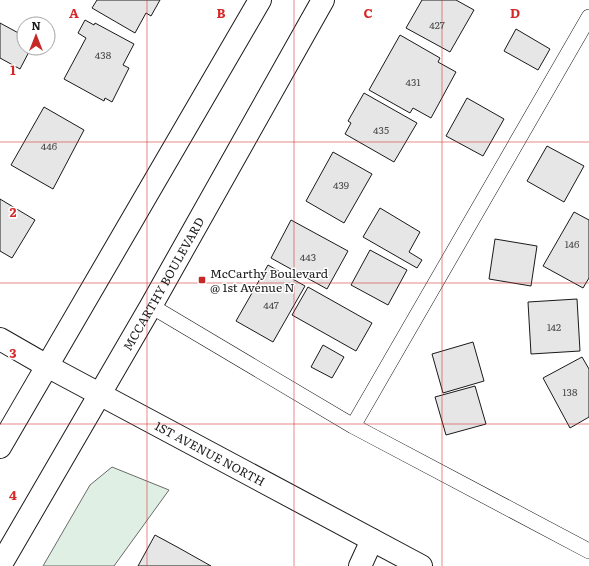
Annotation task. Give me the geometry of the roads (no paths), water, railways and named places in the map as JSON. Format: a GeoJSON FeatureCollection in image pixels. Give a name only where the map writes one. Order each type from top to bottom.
{"type":"FeatureCollection","features":[{"type":"Feature","properties":{"kind":"main road"},"geometry":{"type":"LineString","coordinates":[[0,447],[260,0]]}},
{"type":"Feature","properties":{"kind":"main road","name":"MCCARTHY BOULEVARD"},"geometry":{"type":"LineString","coordinates":[[0,566],[98,394],[151,306],[323,0]]}},
{"type":"Feature","properties":{"kind":"main road","name":"1ST AVENUE NORTH"},"geometry":{"type":"LineString","coordinates":[[0,339],[98,394],[421,566]]}},
{"type":"Feature","properties":{"kind":"main road"},"geometry":{"type":"LineString","coordinates":[[360,566],[372,540]]}},
{"type":"Feature","properties":{"kind":"lane"},"geometry":{"type":"LineString","coordinates":[[354,426],[589,17]]}},
{"type":"Feature","properties":{"kind":"lane"},"geometry":{"type":"LineString","coordinates":[[151,306],[354,426],[589,551]]}},
{"type":"Feature","properties":{"kind":"place","name":"McCarthy Boulevard @ 1st Avenue N"},"geometry":{"type":"Point","coordinates":[202,280]}}]}
